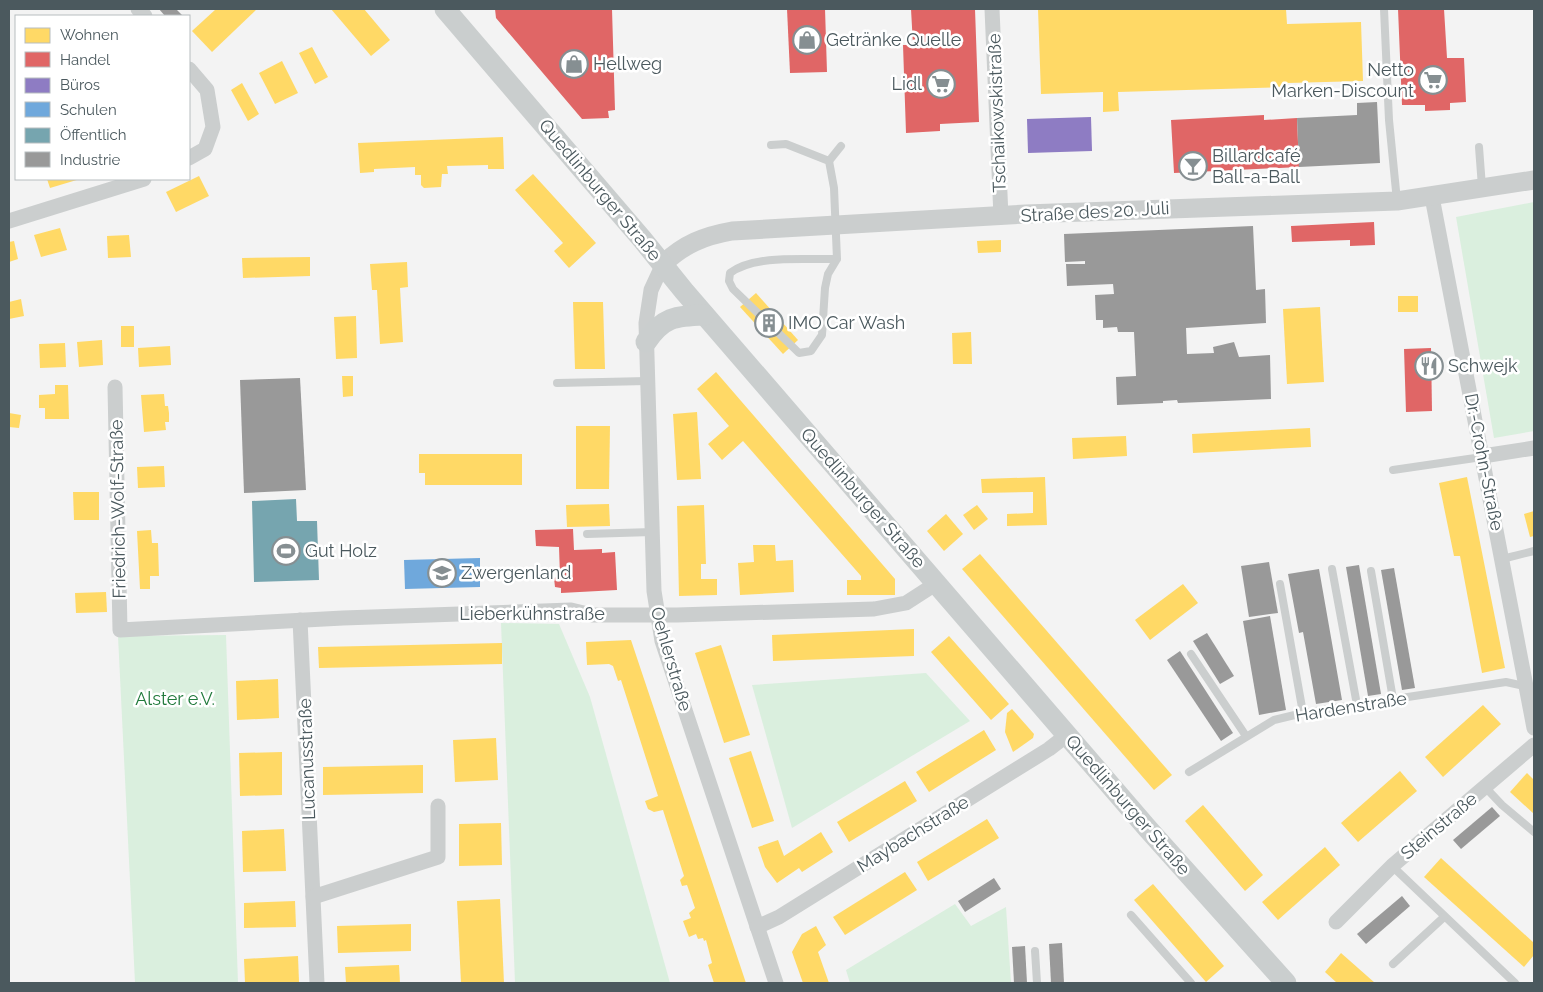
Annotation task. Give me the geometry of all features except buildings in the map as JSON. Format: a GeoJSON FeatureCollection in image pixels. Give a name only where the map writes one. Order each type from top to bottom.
{"type":"FeatureCollection","features":[{"type":"Feature","properties":{"kind":"main road","name":"Quedlinburger Straße"},"geometry":{"type":"LineString","coordinates":[[445,9],[663,264],[704,315],[1067,735],[1286,983]]}},
{"type":"Feature","properties":{"kind":"main road"},"geometry":{"type":"LineString","coordinates":[[646,342],[657,327],[671,318],[704,315]]}},
{"type":"Feature","properties":{"kind":"street","name":"Tschaikowskistraße"},"geometry":{"type":"LineString","coordinates":[[992,9],[1001,217]]}},
{"type":"Feature","properties":{"kind":"street"},"geometry":{"type":"LineString","coordinates":[[190,71],[207,90],[213,127],[205,149],[190,157]]}},
{"type":"Feature","properties":{"kind":"street"},"geometry":{"type":"LineString","coordinates":[[9,222],[141,180]]}},
{"type":"Feature","properties":{"kind":"street","name":"Straße des 20. Juli"},"geometry":{"type":"LineString","coordinates":[[663,264],[682,247],[714,234],[757,229],[1397,201],[1534,180]]}},
{"type":"Feature","properties":{"kind":"street","name":"Dr.-Crohn-Straße"},"geometry":{"type":"LineString","coordinates":[[1432,196],[1502,559],[1530,688],[1534,728]]}},
{"type":"Feature","properties":{"kind":"street","name":"Oehlerstraße"},"geometry":{"type":"LineString","coordinates":[[663,264],[651,290],[646,342],[656,614],[662,641],[776,983]]}},
{"type":"Feature","properties":{"kind":"street","name":"Friedrich-Wolf-Straße"},"geometry":{"type":"LineString","coordinates":[[115,387],[120,630]]}},
{"type":"Feature","properties":{"kind":"street"},"geometry":{"type":"LineString","coordinates":[[1483,456],[1534,448]]}},
{"type":"Feature","properties":{"kind":"street","name":"Lieberkühnstraße"},"geometry":{"type":"LineString","coordinates":[[120,630],[300,620],[571,610],[592,614],[656,614],[874,609],[906,603],[937,583]]}},
{"type":"Feature","properties":{"kind":"street","name":"Lucanusstraße"},"geometry":{"type":"LineString","coordinates":[[300,620],[317,983]]}},
{"type":"Feature","properties":{"kind":"street","name":"Maybachstraße"},"geometry":{"type":"LineString","coordinates":[[757,927],[779,918],[1049,749],[1067,735]]}},
{"type":"Feature","properties":{"kind":"street","name":"Steinstraße"},"geometry":{"type":"LineString","coordinates":[[1336,922],[1392,866],[1534,745]]}},
{"type":"Feature","properties":{"kind":"street"},"geometry":{"type":"LineString","coordinates":[[313,897],[438,857],[438,806]]}},
{"type":"Feature","properties":{"kind":"lane"},"geometry":{"type":"LineString","coordinates":[[1384,9],[1389,120],[1397,201]]}},
{"type":"Feature","properties":{"kind":"lane"},"geometry":{"type":"LineString","coordinates":[[771,145],[786,144],[829,161]]}},
{"type":"Feature","properties":{"kind":"lane"},"geometry":{"type":"LineString","coordinates":[[838,259],[753,262],[739,266],[730,273],[729,281],[733,289],[791,347],[799,353],[811,351],[822,335],[825,288],[828,274],[838,259],[834,188],[829,161],[840,146]]}},
{"type":"Feature","properties":{"kind":"lane"},"geometry":{"type":"LineString","coordinates":[[1479,146],[1482,189]]}},
{"type":"Feature","properties":{"kind":"lane"},"geometry":{"type":"LineString","coordinates":[[557,383],[647,381]]}},
{"type":"Feature","properties":{"kind":"lane"},"geometry":{"type":"LineString","coordinates":[[1393,470],[1483,456]]}},
{"type":"Feature","properties":{"kind":"lane"},"geometry":{"type":"LineString","coordinates":[[587,534],[652,532]]}},
{"type":"Feature","properties":{"kind":"lane"},"geometry":{"type":"LineString","coordinates":[[1502,559],[1534,550]]}},
{"type":"Feature","properties":{"kind":"lane"},"geometry":{"type":"LineString","coordinates":[[1332,569],[1357,705]]}},
{"type":"Feature","properties":{"kind":"lane"},"geometry":{"type":"LineString","coordinates":[[1371,571],[1394,699]]}},
{"type":"Feature","properties":{"kind":"lane"},"geometry":{"type":"LineString","coordinates":[[1280,584],[1303,713]]}},
{"type":"Feature","properties":{"kind":"lane"},"geometry":{"type":"LineString","coordinates":[[1191,654],[1246,736]]}},
{"type":"Feature","properties":{"kind":"lane","name":"Hardenstraße"},"geometry":{"type":"LineString","coordinates":[[1189,772],[1274,720],[1303,713],[1506,682],[1530,688]]}},
{"type":"Feature","properties":{"kind":"lane","name":"Steinstraße"},"geometry":{"type":"LineString","coordinates":[[1485,786],[1502,805],[1534,832]]}},
{"type":"Feature","properties":{"kind":"lane","name":"Steinstraße"},"geometry":{"type":"LineString","coordinates":[[1392,866],[1515,983]]}},
{"type":"Feature","properties":{"kind":"lane"},"geometry":{"type":"LineString","coordinates":[[1131,915],[1192,983]]}},
{"type":"Feature","properties":{"kind":"lane"},"geometry":{"type":"LineString","coordinates":[[1393,964],[1444,917]]}},
{"type":"Feature","properties":{"kind":"lane"},"geometry":{"type":"LineString","coordinates":[[1035,951],[1037,983]]}},
{"type":"Feature","properties":{"kind":"green space"},"geometry":{"type":"Polygon","coordinates":[[[1534,202],[1534,431],[1494,438],[1456,217],[1534,202]]]}},
{"type":"Feature","properties":{"kind":"green space"},"geometry":{"type":"Polygon","coordinates":[[[501,623],[559,624],[590,697],[670,983],[515,983],[501,623]]]}},
{"type":"Feature","properties":{"kind":"green space","name":"Alster e.V."},"geometry":{"type":"Polygon","coordinates":[[[226,635],[238,983],[135,983],[118,636],[226,635]]]}},
{"type":"Feature","properties":{"kind":"green space"},"geometry":{"type":"Polygon","coordinates":[[[926,673],[970,721],[792,828],[752,685],[926,673]]]}},
{"type":"Feature","properties":{"kind":"green space"},"geometry":{"type":"Polygon","coordinates":[[[955,904],[971,926],[1006,907],[1011,983],[850,983],[846,970],[955,904]]]}},
{"type":"Feature","properties":{"kind":"place","name":"Getränke Quelle"},"geometry":{"type":"Point","coordinates":[807,40]}},
{"type":"Feature","properties":{"kind":"place","name":"Hellweg"},"geometry":{"type":"Point","coordinates":[574,64]}},
{"type":"Feature","properties":{"kind":"place","name":"Netto Marken-Discount"},"geometry":{"type":"Point","coordinates":[1433,80]}},
{"type":"Feature","properties":{"kind":"place","name":"Lidl"},"geometry":{"type":"Point","coordinates":[941,84]}},
{"type":"Feature","properties":{"kind":"place","name":"Billardcafé Ball-a-Ball"},"geometry":{"type":"Point","coordinates":[1193,166]}},
{"type":"Feature","properties":{"kind":"place","name":"IMO Car Wash"},"geometry":{"type":"Point","coordinates":[769,323]}},
{"type":"Feature","properties":{"kind":"place","name":"Schwejk"},"geometry":{"type":"Point","coordinates":[1429,366]}},
{"type":"Feature","properties":{"kind":"place","name":"Gut Holz"},"geometry":{"type":"Point","coordinates":[286,551]}},
{"type":"Feature","properties":{"kind":"place","name":"Zwergenland"},"geometry":{"type":"Point","coordinates":[442,573]}}]}
